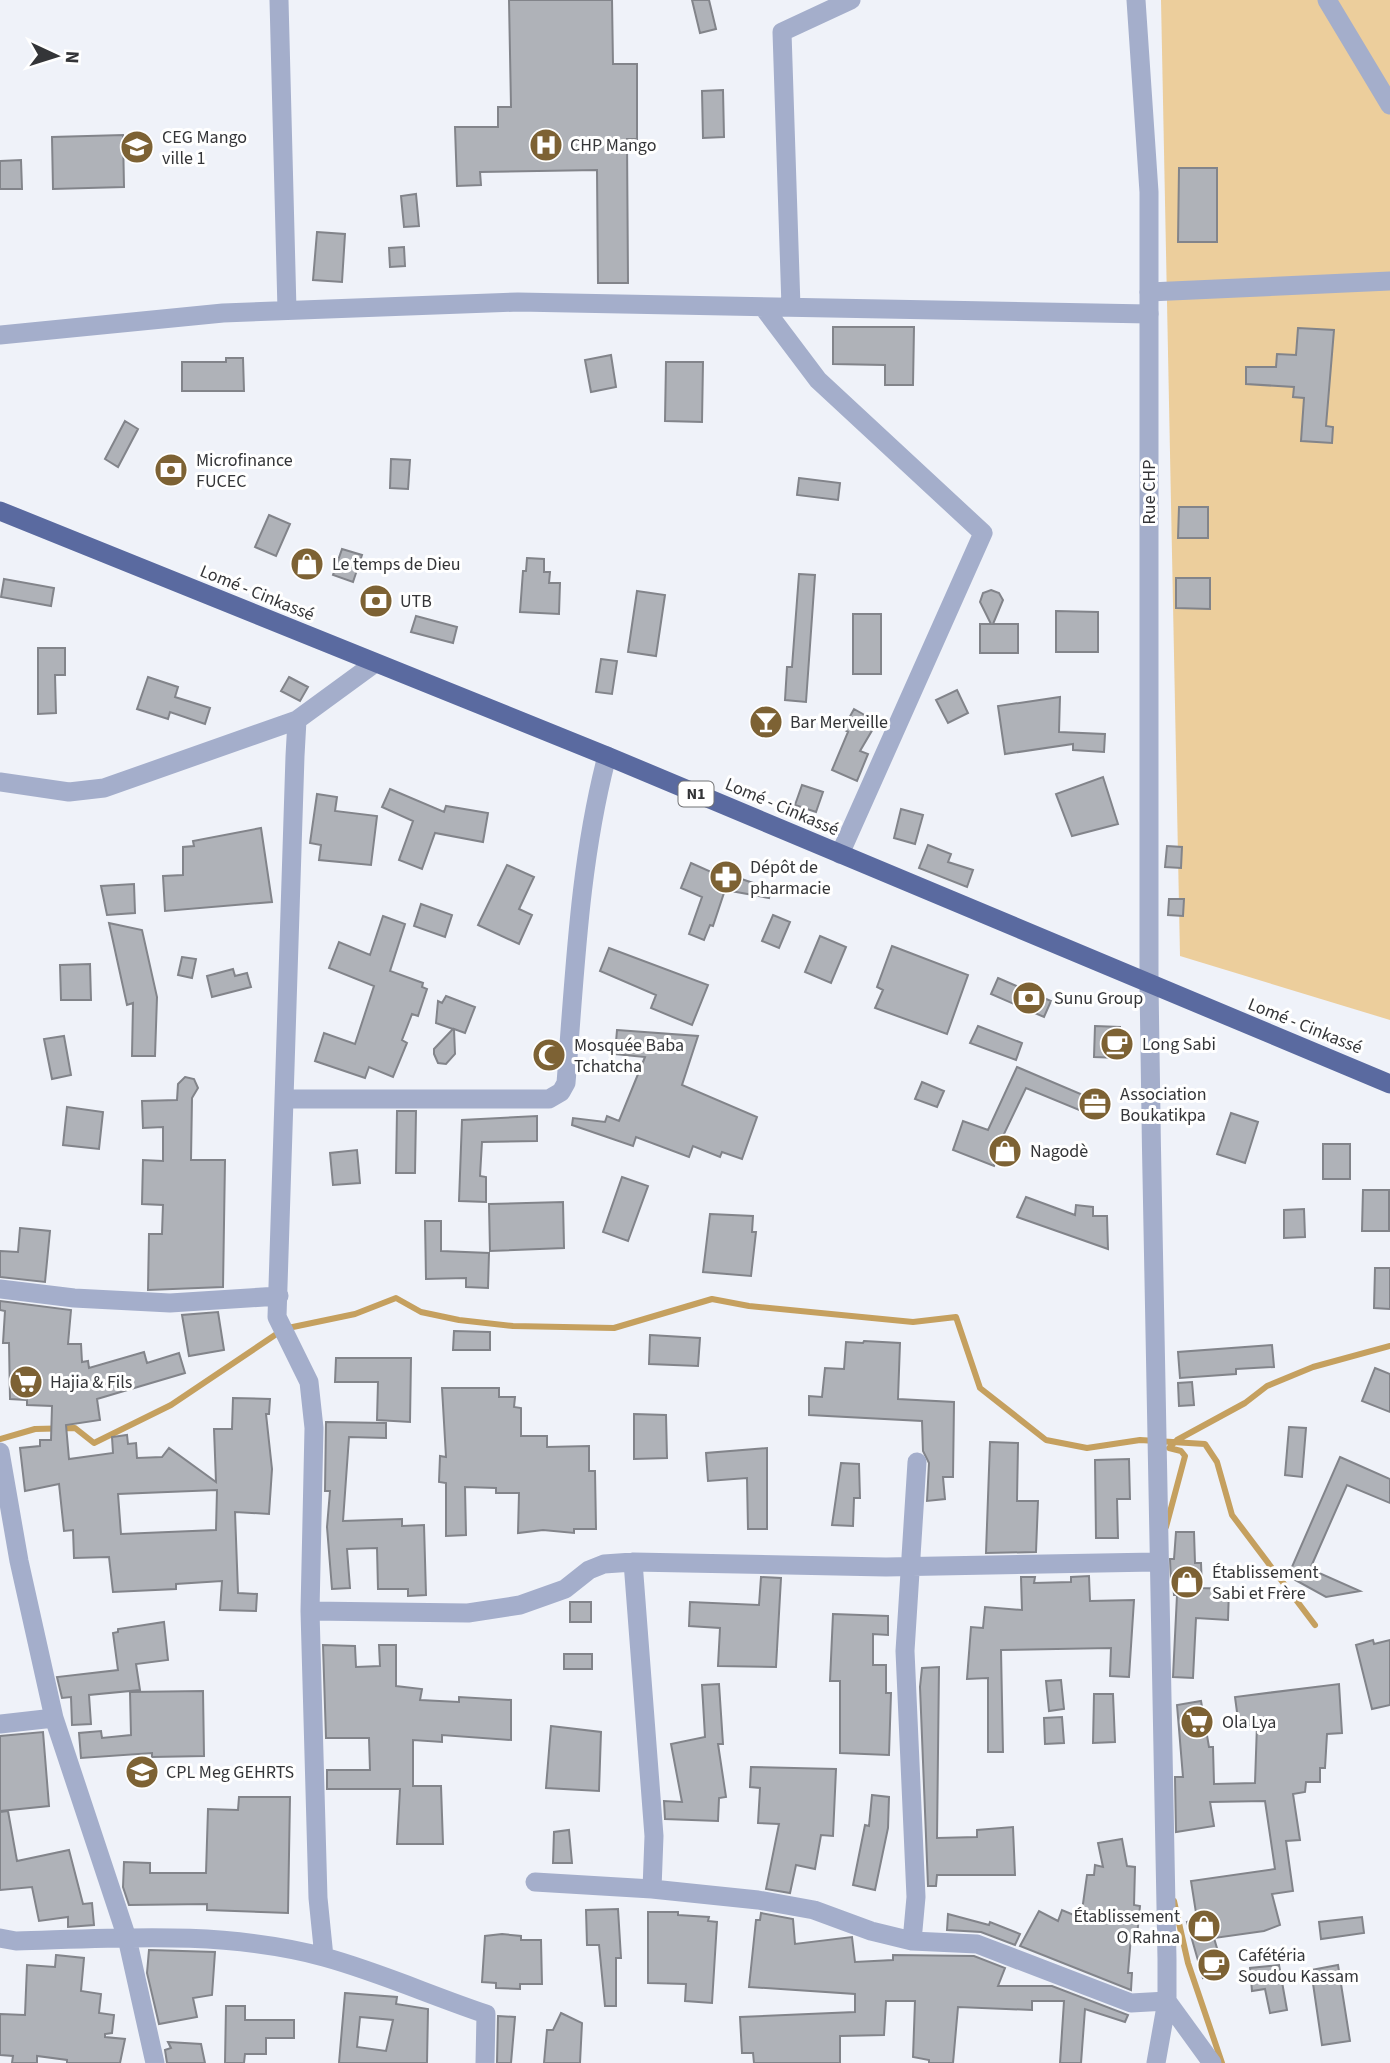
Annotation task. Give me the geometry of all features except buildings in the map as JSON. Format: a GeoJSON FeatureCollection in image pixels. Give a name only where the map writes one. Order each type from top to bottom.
{"type":"FeatureCollection","features":[{"type":"Feature","properties":{"kind":"highway","name":"Lomé - Cinkassé"},"geometry":{"type":"LineString","coordinates":[[0,511],[607,756],[1390,1084]]}},
{"type":"Feature","properties":{"kind":"street"},"geometry":{"type":"LineString","coordinates":[[279,0],[287,310]]}},
{"type":"Feature","properties":{"kind":"street"},"geometry":{"type":"LineString","coordinates":[[791,307],[782,32],[851,0]]}},
{"type":"Feature","properties":{"kind":"street","name":"Rue CHP"},"geometry":{"type":"LineString","coordinates":[[1136,0],[1149,192],[1149,984],[1158,1450],[1156,1562],[1167,2001],[1156,2063]]}},
{"type":"Feature","properties":{"kind":"street"},"geometry":{"type":"LineString","coordinates":[[1327,0],[1390,105]]}},
{"type":"Feature","properties":{"kind":"street"},"geometry":{"type":"LineString","coordinates":[[1149,292],[1390,281]]}},
{"type":"Feature","properties":{"kind":"street"},"geometry":{"type":"LineString","coordinates":[[0,335],[184,316],[518,302],[1149,314]]}},
{"type":"Feature","properties":{"kind":"street"},"geometry":{"type":"LineString","coordinates":[[763,307],[818,380],[983,533],[840,854]]}},
{"type":"Feature","properties":{"kind":"street"},"geometry":{"type":"LineString","coordinates":[[0,782],[69,792],[104,788],[297,720],[375,663]]}},
{"type":"Feature","properties":{"kind":"street"},"geometry":{"type":"LineString","coordinates":[[297,720],[277,1317],[309,1382],[314,1427],[310,1611],[318,1898],[324,1957]]}},
{"type":"Feature","properties":{"kind":"street"},"geometry":{"type":"LineString","coordinates":[[285,1099],[549,1099],[561,1092],[566,1083],[582,880],[593,806],[607,756]]}},
{"type":"Feature","properties":{"kind":"street"},"geometry":{"type":"LineString","coordinates":[[0,1289],[74,1298],[170,1303],[279,1296]]}},
{"type":"Feature","properties":{"kind":"street"},"geometry":{"type":"LineString","coordinates":[[0,1452],[19,1561],[54,1718],[127,1938],[155,2063]]}},
{"type":"Feature","properties":{"kind":"street"},"geometry":{"type":"LineString","coordinates":[[912,1941],[916,1897],[905,1651],[917,1462]]}},
{"type":"Feature","properties":{"kind":"street"},"geometry":{"type":"LineString","coordinates":[[310,1611],[468,1613],[507,1607],[565,1589],[597,1567],[632,1562],[910,1566],[1156,1562]]}},
{"type":"Feature","properties":{"kind":"street"},"geometry":{"type":"LineString","coordinates":[[632,1562],[654,1836],[652,1889]]}},
{"type":"Feature","properties":{"kind":"street"},"geometry":{"type":"LineString","coordinates":[[0,1724],[54,1718]]}},
{"type":"Feature","properties":{"kind":"street"},"geometry":{"type":"LineString","coordinates":[[534,1882],[652,1889],[758,1900],[814,1910],[871,1931],[912,1941],[977,1944],[1131,2003],[1167,2001],[1212,2063]]}},
{"type":"Feature","properties":{"kind":"street"},"geometry":{"type":"LineString","coordinates":[[0,1938],[16,1941],[127,1938],[233,1940],[324,1957],[486,2014],[485,2063]]}},
{"type":"Feature","properties":{"kind":"shaded area"},"geometry":{"type":"Polygon","coordinates":[[[1161,0],[1390,0],[1390,1020],[1180,956],[1161,0]]]}},
{"type":"Feature","properties":{"kind":"waterway"},"geometry":{"type":"LineString","coordinates":[[288,1328],[355,1314],[396,1298],[421,1312],[459,1320],[513,1326],[614,1328],[712,1299],[749,1306],[913,1322],[956,1317],[980,1388],[1046,1440],[1087,1448],[1140,1440],[1205,1444],[1217,1462],[1232,1515],[1315,1625]]}},
{"type":"Feature","properties":{"kind":"waterway"},"geometry":{"type":"LineString","coordinates":[[0,1439],[35,1429],[75,1428],[94,1443],[171,1405],[275,1335]]}},
{"type":"Feature","properties":{"kind":"waterway"},"geometry":{"type":"LineString","coordinates":[[1166,1527],[1185,1456],[1181,1451],[1169,1448],[1177,1440],[1245,1403],[1267,1386],[1313,1367],[1390,1346]]}},
{"type":"Feature","properties":{"kind":"waterway"},"geometry":{"type":"LineString","coordinates":[[1174,1901],[1188,1963],[1222,2063]]}},
{"type":"Feature","properties":{"kind":"place","name":"CHP Mango"},"geometry":{"type":"Point","coordinates":[546,145]}},
{"type":"Feature","properties":{"kind":"place","name":"CEG Mango ville 1"},"geometry":{"type":"Point","coordinates":[137,147]}},
{"type":"Feature","properties":{"kind":"place","name":"Microfinance FUCEC"},"geometry":{"type":"Point","coordinates":[171,470]}},
{"type":"Feature","properties":{"kind":"place","name":"Le temps de Dieu"},"geometry":{"type":"Point","coordinates":[307,564]}},
{"type":"Feature","properties":{"kind":"place","name":"UTB"},"geometry":{"type":"Point","coordinates":[376,601]}},
{"type":"Feature","properties":{"kind":"place","name":"Bar Merveille"},"geometry":{"type":"Point","coordinates":[766,722]}},
{"type":"Feature","properties":{"kind":"place","name":"Dépôt de pharmacie"},"geometry":{"type":"Point","coordinates":[726,877]}},
{"type":"Feature","properties":{"kind":"place","name":"Sunu Group"},"geometry":{"type":"Point","coordinates":[1029,998]}},
{"type":"Feature","properties":{"kind":"place","name":"Long Sabi"},"geometry":{"type":"Point","coordinates":[1117,1044]}},
{"type":"Feature","properties":{"kind":"place","name":"Mosquée Baba Tchatcha"},"geometry":{"type":"Point","coordinates":[549,1055]}},
{"type":"Feature","properties":{"kind":"place","name":"Association Boukatikpa"},"geometry":{"type":"Point","coordinates":[1095,1104]}},
{"type":"Feature","properties":{"kind":"place","name":"Nagodè"},"geometry":{"type":"Point","coordinates":[1005,1151]}},
{"type":"Feature","properties":{"kind":"place","name":"Hajia & Fils"},"geometry":{"type":"Point","coordinates":[26,1382]}},
{"type":"Feature","properties":{"kind":"place","name":"Établissement Sabi et Frère"},"geometry":{"type":"Point","coordinates":[1187,1582]}},
{"type":"Feature","properties":{"kind":"place","name":"Ola Lya"},"geometry":{"type":"Point","coordinates":[1197,1722]}},
{"type":"Feature","properties":{"kind":"place","name":"CPL Meg GEHRTS"},"geometry":{"type":"Point","coordinates":[142,1772]}},
{"type":"Feature","properties":{"kind":"place","name":"Établissement O Rahna"},"geometry":{"type":"Point","coordinates":[1204,1926]}},
{"type":"Feature","properties":{"kind":"place","name":"Cafétéria Soudou Kassam"},"geometry":{"type":"Point","coordinates":[1214,1965]}}]}
